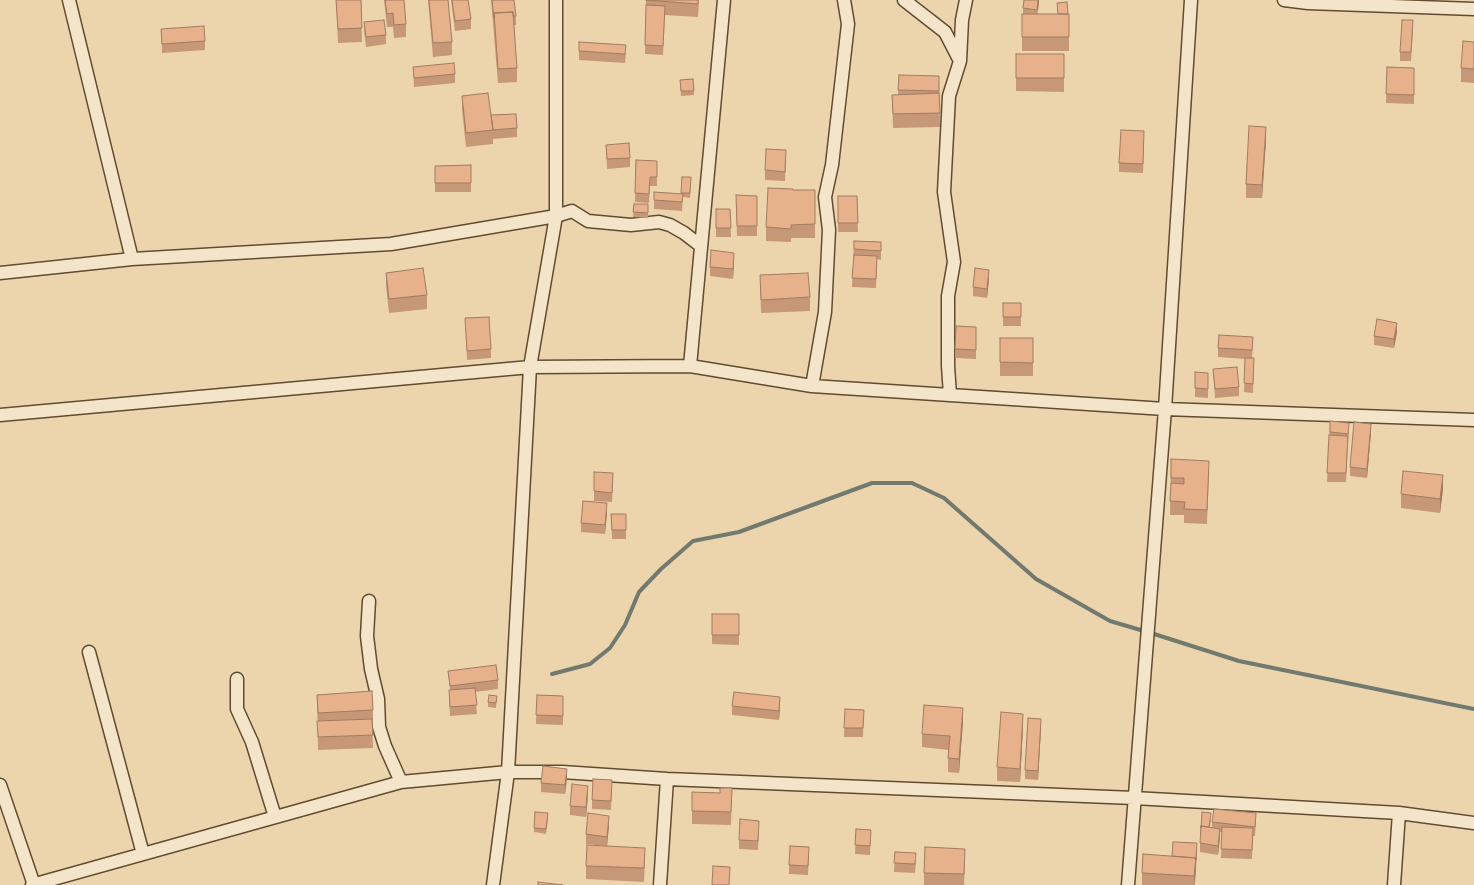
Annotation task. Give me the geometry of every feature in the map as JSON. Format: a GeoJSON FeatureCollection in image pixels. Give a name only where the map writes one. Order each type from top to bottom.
{"type":"FeatureCollection","features":[{"type":"Feature","properties":{"kind":"street"},"geometry":{"type":"LineString","coordinates":[[69,0],[132,259]]}},
{"type":"Feature","properties":{"kind":"street"},"geometry":{"type":"LineString","coordinates":[[493,885],[508,772],[530,367],[556,216],[556,0]]}},
{"type":"Feature","properties":{"kind":"street"},"geometry":{"type":"LineString","coordinates":[[690,366],[724,0]]}},
{"type":"Feature","properties":{"kind":"street"},"geometry":{"type":"LineString","coordinates":[[812,386],[825,312],[829,230],[825,197],[832,165],[848,24],[844,0]]}},
{"type":"Feature","properties":{"kind":"street"},"geometry":{"type":"LineString","coordinates":[[904,0],[945,32],[960,61]]}},
{"type":"Feature","properties":{"kind":"street"},"geometry":{"type":"LineString","coordinates":[[950,395],[948,296],[954,262],[944,192],[949,96],[960,61],[962,20],[966,0]]}},
{"type":"Feature","properties":{"kind":"street"},"geometry":{"type":"LineString","coordinates":[[1128,885],[1165,409],[1191,0]]}},
{"type":"Feature","properties":{"kind":"street"},"geometry":{"type":"LineString","coordinates":[[1284,0],[1308,3],[1474,9]]}},
{"type":"Feature","properties":{"kind":"street"},"geometry":{"type":"LineString","coordinates":[[0,273],[132,259],[391,244],[556,216],[572,211],[588,222],[631,226],[659,222],[670,225],[701,246]]}},
{"type":"Feature","properties":{"kind":"street"},"geometry":{"type":"LineString","coordinates":[[0,415],[530,367],[690,366],[812,386],[1165,409],[1474,420]]}},
{"type":"Feature","properties":{"kind":"street"},"geometry":{"type":"LineString","coordinates":[[369,601],[367,636],[371,669],[378,699],[379,726],[385,746],[401,782]]}},
{"type":"Feature","properties":{"kind":"street"},"geometry":{"type":"LineString","coordinates":[[89,652],[143,854]]}},
{"type":"Feature","properties":{"kind":"street"},"geometry":{"type":"LineString","coordinates":[[237,679],[237,709],[252,742],[275,817]]}},
{"type":"Feature","properties":{"kind":"street"},"geometry":{"type":"LineString","coordinates":[[0,785],[33,885],[401,782],[508,772],[562,772],[667,779],[1134,798],[1399,814],[1474,823]]}},
{"type":"Feature","properties":{"kind":"street"},"geometry":{"type":"LineString","coordinates":[[660,885],[667,779]]}},
{"type":"Feature","properties":{"kind":"street"},"geometry":{"type":"LineString","coordinates":[[1394,885],[1399,814]]}},
{"type":"Feature","properties":{"kind":"building"},"geometry":{"type":"Polygon","coordinates":[[[336,0],[361,0],[362,28],[338,29],[336,0]]]}},
{"type":"Feature","properties":{"kind":"building"},"geometry":{"type":"Polygon","coordinates":[[[385,0],[404,0],[406,24],[394,25],[393,13],[387,14],[385,0]]]}},
{"type":"Feature","properties":{"kind":"building"},"geometry":{"type":"Polygon","coordinates":[[[429,0],[448,0],[452,42],[433,43],[429,0]]]}},
{"type":"Feature","properties":{"kind":"building"},"geometry":{"type":"Polygon","coordinates":[[[452,0],[468,0],[471,19],[455,21],[452,0]]]}},
{"type":"Feature","properties":{"kind":"building"},"geometry":{"type":"Polygon","coordinates":[[[492,0],[514,0],[516,16],[513,16],[513,12],[494,13],[494,18],[492,0]]]}},
{"type":"Feature","properties":{"kind":"building"},"geometry":{"type":"Polygon","coordinates":[[[646,0],[698,0],[698,4],[646,0]]]}},
{"type":"Feature","properties":{"kind":"building"},"geometry":{"type":"Polygon","coordinates":[[[1024,0],[1038,0],[1037,10],[1023,8],[1024,0]]]}},
{"type":"Feature","properties":{"kind":"building"},"geometry":{"type":"Polygon","coordinates":[[[1067,2],[1068,14],[1058,14],[1057,3],[1067,2]]]}},
{"type":"Feature","properties":{"kind":"building"},"geometry":{"type":"Polygon","coordinates":[[[646,5],[665,6],[663,46],[645,45],[646,5]]]}},
{"type":"Feature","properties":{"kind":"building"},"geometry":{"type":"Polygon","coordinates":[[[513,12],[517,68],[498,69],[494,13],[513,12]]]}},
{"type":"Feature","properties":{"kind":"building"},"geometry":{"type":"Polygon","coordinates":[[[1022,14],[1069,14],[1069,37],[1022,37],[1022,14]]]}},
{"type":"Feature","properties":{"kind":"building"},"geometry":{"type":"Polygon","coordinates":[[[384,20],[386,35],[366,37],[364,22],[384,20]]]}},
{"type":"Feature","properties":{"kind":"building"},"geometry":{"type":"Polygon","coordinates":[[[1402,20],[1413,20],[1411,52],[1400,52],[1402,20]]]}},
{"type":"Feature","properties":{"kind":"building"},"geometry":{"type":"Polygon","coordinates":[[[204,26],[205,41],[162,44],[161,29],[204,26]]]}},
{"type":"Feature","properties":{"kind":"building"},"geometry":{"type":"Polygon","coordinates":[[[1463,41],[1474,42],[1474,69],[1461,68],[1463,41]]]}},
{"type":"Feature","properties":{"kind":"building"},"geometry":{"type":"Polygon","coordinates":[[[579,42],[626,45],[625,54],[579,51],[579,42]]]}},
{"type":"Feature","properties":{"kind":"building"},"geometry":{"type":"Polygon","coordinates":[[[1016,54],[1064,54],[1064,78],[1016,78],[1016,54]]]}},
{"type":"Feature","properties":{"kind":"building"},"geometry":{"type":"Polygon","coordinates":[[[454,63],[455,74],[414,78],[413,67],[454,63]]]}},
{"type":"Feature","properties":{"kind":"building"},"geometry":{"type":"Polygon","coordinates":[[[1387,67],[1414,68],[1414,95],[1386,94],[1387,67]]]}},
{"type":"Feature","properties":{"kind":"building"},"geometry":{"type":"Polygon","coordinates":[[[899,75],[939,76],[939,91],[898,90],[899,75]]]}},
{"type":"Feature","properties":{"kind":"building"},"geometry":{"type":"Polygon","coordinates":[[[693,79],[694,91],[681,91],[680,80],[693,79]]]}},
{"type":"Feature","properties":{"kind":"building"},"geometry":{"type":"Polygon","coordinates":[[[488,93],[493,130],[466,133],[462,96],[488,93]]]}},
{"type":"Feature","properties":{"kind":"building"},"geometry":{"type":"Polygon","coordinates":[[[939,93],[940,113],[893,114],[892,95],[939,93]]]}},
{"type":"Feature","properties":{"kind":"building"},"geometry":{"type":"Polygon","coordinates":[[[516,114],[517,128],[493,130],[491,115],[516,114]]]}},
{"type":"Feature","properties":{"kind":"building"},"geometry":{"type":"Polygon","coordinates":[[[1249,126],[1266,127],[1262,185],[1246,184],[1249,126]]]}},
{"type":"Feature","properties":{"kind":"building"},"geometry":{"type":"Polygon","coordinates":[[[1121,130],[1144,131],[1143,164],[1119,163],[1121,130]]]}},
{"type":"Feature","properties":{"kind":"building"},"geometry":{"type":"Polygon","coordinates":[[[629,143],[630,158],[607,159],[606,145],[629,143]]]}},
{"type":"Feature","properties":{"kind":"building"},"geometry":{"type":"Polygon","coordinates":[[[766,149],[786,150],[785,172],[765,170],[766,149]]]}},
{"type":"Feature","properties":{"kind":"building"},"geometry":{"type":"Polygon","coordinates":[[[636,160],[657,161],[657,177],[650,177],[649,194],[635,193],[636,160]]]}},
{"type":"Feature","properties":{"kind":"building"},"geometry":{"type":"Polygon","coordinates":[[[471,165],[471,183],[435,183],[435,166],[471,165]]]}},
{"type":"Feature","properties":{"kind":"building"},"geometry":{"type":"Polygon","coordinates":[[[682,177],[691,177],[690,193],[681,193],[682,177]]]}},
{"type":"Feature","properties":{"kind":"building"},"geometry":{"type":"Polygon","coordinates":[[[768,188],[815,190],[815,224],[791,225],[791,229],[766,227],[768,188]]]}},
{"type":"Feature","properties":{"kind":"building"},"geometry":{"type":"Polygon","coordinates":[[[654,192],[683,194],[682,202],[654,200],[654,192]]]}},
{"type":"Feature","properties":{"kind":"building"},"geometry":{"type":"Polygon","coordinates":[[[736,195],[757,196],[757,226],[737,226],[736,195]]]}},
{"type":"Feature","properties":{"kind":"building"},"geometry":{"type":"Polygon","coordinates":[[[838,196],[857,196],[858,223],[838,223],[838,196]]]}},
{"type":"Feature","properties":{"kind":"building"},"geometry":{"type":"Polygon","coordinates":[[[634,204],[648,204],[648,213],[633,212],[634,204]]]}},
{"type":"Feature","properties":{"kind":"building"},"geometry":{"type":"Polygon","coordinates":[[[716,209],[730,209],[731,228],[716,228],[716,209]]]}},
{"type":"Feature","properties":{"kind":"building"},"geometry":{"type":"Polygon","coordinates":[[[854,241],[881,242],[881,251],[854,249],[854,241]]]}},
{"type":"Feature","properties":{"kind":"building"},"geometry":{"type":"Polygon","coordinates":[[[711,250],[734,253],[733,269],[710,267],[711,250]]]}},
{"type":"Feature","properties":{"kind":"building"},"geometry":{"type":"Polygon","coordinates":[[[854,255],[877,256],[876,279],[852,278],[854,255]]]}},
{"type":"Feature","properties":{"kind":"building"},"geometry":{"type":"Polygon","coordinates":[[[423,268],[427,295],[389,299],[386,273],[423,268]]]}},
{"type":"Feature","properties":{"kind":"building"},"geometry":{"type":"Polygon","coordinates":[[[975,268],[989,270],[987,289],[973,287],[975,268]]]}},
{"type":"Feature","properties":{"kind":"building"},"geometry":{"type":"Polygon","coordinates":[[[808,273],[810,297],[761,300],[760,275],[808,273]]]}},
{"type":"Feature","properties":{"kind":"building"},"geometry":{"type":"Polygon","coordinates":[[[1003,303],[1021,303],[1021,317],[1003,317],[1003,303]]]}},
{"type":"Feature","properties":{"kind":"building"},"geometry":{"type":"Polygon","coordinates":[[[489,317],[491,349],[467,351],[465,318],[489,317]]]}},
{"type":"Feature","properties":{"kind":"building"},"geometry":{"type":"Polygon","coordinates":[[[1377,319],[1397,323],[1394,339],[1374,336],[1377,319]]]}},
{"type":"Feature","properties":{"kind":"building"},"geometry":{"type":"Polygon","coordinates":[[[956,326],[976,327],[976,350],[955,349],[956,326]]]}},
{"type":"Feature","properties":{"kind":"building"},"geometry":{"type":"Polygon","coordinates":[[[1219,335],[1253,337],[1252,350],[1218,348],[1219,335]]]}},
{"type":"Feature","properties":{"kind":"building"},"geometry":{"type":"Polygon","coordinates":[[[1000,338],[1033,338],[1033,363],[1000,362],[1000,338]]]}},
{"type":"Feature","properties":{"kind":"building"},"geometry":{"type":"Polygon","coordinates":[[[1245,358],[1254,358],[1253,384],[1244,383],[1245,358]]]}},
{"type":"Feature","properties":{"kind":"building"},"geometry":{"type":"Polygon","coordinates":[[[1237,367],[1239,387],[1215,389],[1213,369],[1237,367]]]}},
{"type":"Feature","properties":{"kind":"building"},"geometry":{"type":"Polygon","coordinates":[[[1195,372],[1208,373],[1208,389],[1195,388],[1195,372]]]}},
{"type":"Feature","properties":{"kind":"building"},"geometry":{"type":"Polygon","coordinates":[[[1330,421],[1349,423],[1348,434],[1330,432],[1330,421]]]}},
{"type":"Feature","properties":{"kind":"building"},"geometry":{"type":"Polygon","coordinates":[[[1354,422],[1371,424],[1367,469],[1350,467],[1354,422]]]}},
{"type":"Feature","properties":{"kind":"building"},"geometry":{"type":"Polygon","coordinates":[[[1329,435],[1348,436],[1346,473],[1327,473],[1329,435]]]}},
{"type":"Feature","properties":{"kind":"building"},"geometry":{"type":"Polygon","coordinates":[[[1171,459],[1209,461],[1207,510],[1184,509],[1185,502],[1170,501],[1171,483],[1184,484],[1184,478],[1171,478],[1171,459]]]}},
{"type":"Feature","properties":{"kind":"building"},"geometry":{"type":"Polygon","coordinates":[[[1403,471],[1443,475],[1440,499],[1401,494],[1403,471]]]}},
{"type":"Feature","properties":{"kind":"building"},"geometry":{"type":"Polygon","coordinates":[[[594,472],[613,473],[612,493],[594,491],[594,472]]]}},
{"type":"Feature","properties":{"kind":"building"},"geometry":{"type":"Polygon","coordinates":[[[583,501],[607,503],[605,525],[581,523],[583,501]]]}},
{"type":"Feature","properties":{"kind":"building"},"geometry":{"type":"Polygon","coordinates":[[[611,514],[626,514],[626,530],[612,530],[611,514]]]}},
{"type":"Feature","properties":{"kind":"building"},"geometry":{"type":"Polygon","coordinates":[[[712,614],[739,614],[739,635],[712,635],[712,614]]]}},
{"type":"Feature","properties":{"kind":"building"},"geometry":{"type":"Polygon","coordinates":[[[496,665],[498,680],[450,686],[448,671],[496,665]]]}},
{"type":"Feature","properties":{"kind":"building"},"geometry":{"type":"Polygon","coordinates":[[[475,688],[477,705],[450,707],[449,690],[475,688]]]}},
{"type":"Feature","properties":{"kind":"building"},"geometry":{"type":"Polygon","coordinates":[[[372,691],[373,710],[318,713],[317,695],[372,691]]]}},
{"type":"Feature","properties":{"kind":"building"},"geometry":{"type":"Polygon","coordinates":[[[734,692],[780,697],[779,711],[732,706],[734,692]]]}},
{"type":"Feature","properties":{"kind":"building"},"geometry":{"type":"Polygon","coordinates":[[[489,695],[497,696],[496,703],[488,702],[489,695]]]}},
{"type":"Feature","properties":{"kind":"building"},"geometry":{"type":"Polygon","coordinates":[[[537,695],[563,696],[563,716],[536,715],[537,695]]]}},
{"type":"Feature","properties":{"kind":"building"},"geometry":{"type":"Polygon","coordinates":[[[924,705],[963,708],[959,759],[948,758],[950,736],[922,734],[924,705]]]}},
{"type":"Feature","properties":{"kind":"building"},"geometry":{"type":"Polygon","coordinates":[[[845,709],[864,710],[863,728],[844,728],[845,709]]]}},
{"type":"Feature","properties":{"kind":"building"},"geometry":{"type":"Polygon","coordinates":[[[1001,712],[1023,714],[1020,769],[997,767],[1001,712]]]}},
{"type":"Feature","properties":{"kind":"building"},"geometry":{"type":"Polygon","coordinates":[[[1028,718],[1041,719],[1038,771],[1025,770],[1028,718]]]}},
{"type":"Feature","properties":{"kind":"building"},"geometry":{"type":"Polygon","coordinates":[[[372,719],[373,735],[318,737],[317,721],[372,719]]]}},
{"type":"Feature","properties":{"kind":"building"},"geometry":{"type":"Polygon","coordinates":[[[543,766],[567,769],[565,785],[541,783],[543,766]]]}},
{"type":"Feature","properties":{"kind":"building"},"geometry":{"type":"Polygon","coordinates":[[[593,779],[612,780],[611,801],[592,800],[593,779]]]}},
{"type":"Feature","properties":{"kind":"building"},"geometry":{"type":"Polygon","coordinates":[[[572,784],[588,786],[586,807],[570,806],[572,784]]]}},
{"type":"Feature","properties":{"kind":"building"},"geometry":{"type":"Polygon","coordinates":[[[720,788],[732,788],[731,812],[692,811],[692,792],[720,793],[720,788]]]}},
{"type":"Feature","properties":{"kind":"building"},"geometry":{"type":"Polygon","coordinates":[[[1214,809],[1256,813],[1255,827],[1212,822],[1214,809]]]}},
{"type":"Feature","properties":{"kind":"building"},"geometry":{"type":"Polygon","coordinates":[[[535,812],[548,813],[546,829],[534,828],[535,812]]]}},
{"type":"Feature","properties":{"kind":"building"},"geometry":{"type":"Polygon","coordinates":[[[1202,812],[1211,813],[1209,827],[1201,826],[1202,812]]]}},
{"type":"Feature","properties":{"kind":"building"},"geometry":{"type":"Polygon","coordinates":[[[588,813],[609,816],[607,837],[586,834],[588,813]]]}},
{"type":"Feature","properties":{"kind":"building"},"geometry":{"type":"Polygon","coordinates":[[[740,819],[759,821],[758,841],[739,840],[740,819]]]}},
{"type":"Feature","properties":{"kind":"building"},"geometry":{"type":"Polygon","coordinates":[[[1201,826],[1220,829],[1218,846],[1200,843],[1201,826]]]}},
{"type":"Feature","properties":{"kind":"building"},"geometry":{"type":"Polygon","coordinates":[[[1222,827],[1253,828],[1252,850],[1221,849],[1222,827]]]}},
{"type":"Feature","properties":{"kind":"building"},"geometry":{"type":"Polygon","coordinates":[[[856,829],[871,830],[870,846],[855,845],[856,829]]]}},
{"type":"Feature","properties":{"kind":"building"},"geometry":{"type":"Polygon","coordinates":[[[1173,842],[1197,843],[1196,860],[1196,858],[1172,856],[1173,842]]]}},
{"type":"Feature","properties":{"kind":"building"},"geometry":{"type":"Polygon","coordinates":[[[587,845],[645,848],[644,868],[586,866],[587,845]]]}},
{"type":"Feature","properties":{"kind":"building"},"geometry":{"type":"Polygon","coordinates":[[[790,846],[809,847],[808,866],[789,865],[790,846]]]}},
{"type":"Feature","properties":{"kind":"building"},"geometry":{"type":"Polygon","coordinates":[[[925,847],[965,849],[964,874],[924,873],[925,847]]]}},
{"type":"Feature","properties":{"kind":"building"},"geometry":{"type":"Polygon","coordinates":[[[895,852],[916,853],[915,864],[894,863],[895,852]]]}},
{"type":"Feature","properties":{"kind":"building"},"geometry":{"type":"Polygon","coordinates":[[[1143,854],[1196,858],[1194,876],[1142,873],[1143,854]]]}},
{"type":"Feature","properties":{"kind":"building"},"geometry":{"type":"Polygon","coordinates":[[[713,866],[730,867],[729,885],[712,885],[713,866]]]}},
{"type":"Feature","properties":{"kind":"building"},"geometry":{"type":"Polygon","coordinates":[[[538,882],[563,885],[538,885],[538,882]]]}},
{"type":"Feature","properties":{"kind":"waterway"},"geometry":{"type":"LineString","coordinates":[[552,674],[590,664],[610,648],[625,625],[639,592],[661,569],[693,541],[739,532],[872,483],[912,483],[944,498],[1036,579],[1110,621],[1144,631]]}},
{"type":"Feature","properties":{"kind":"waterway"},"geometry":{"type":"LineString","coordinates":[[1151,633],[1239,661],[1474,709]]}}]}
